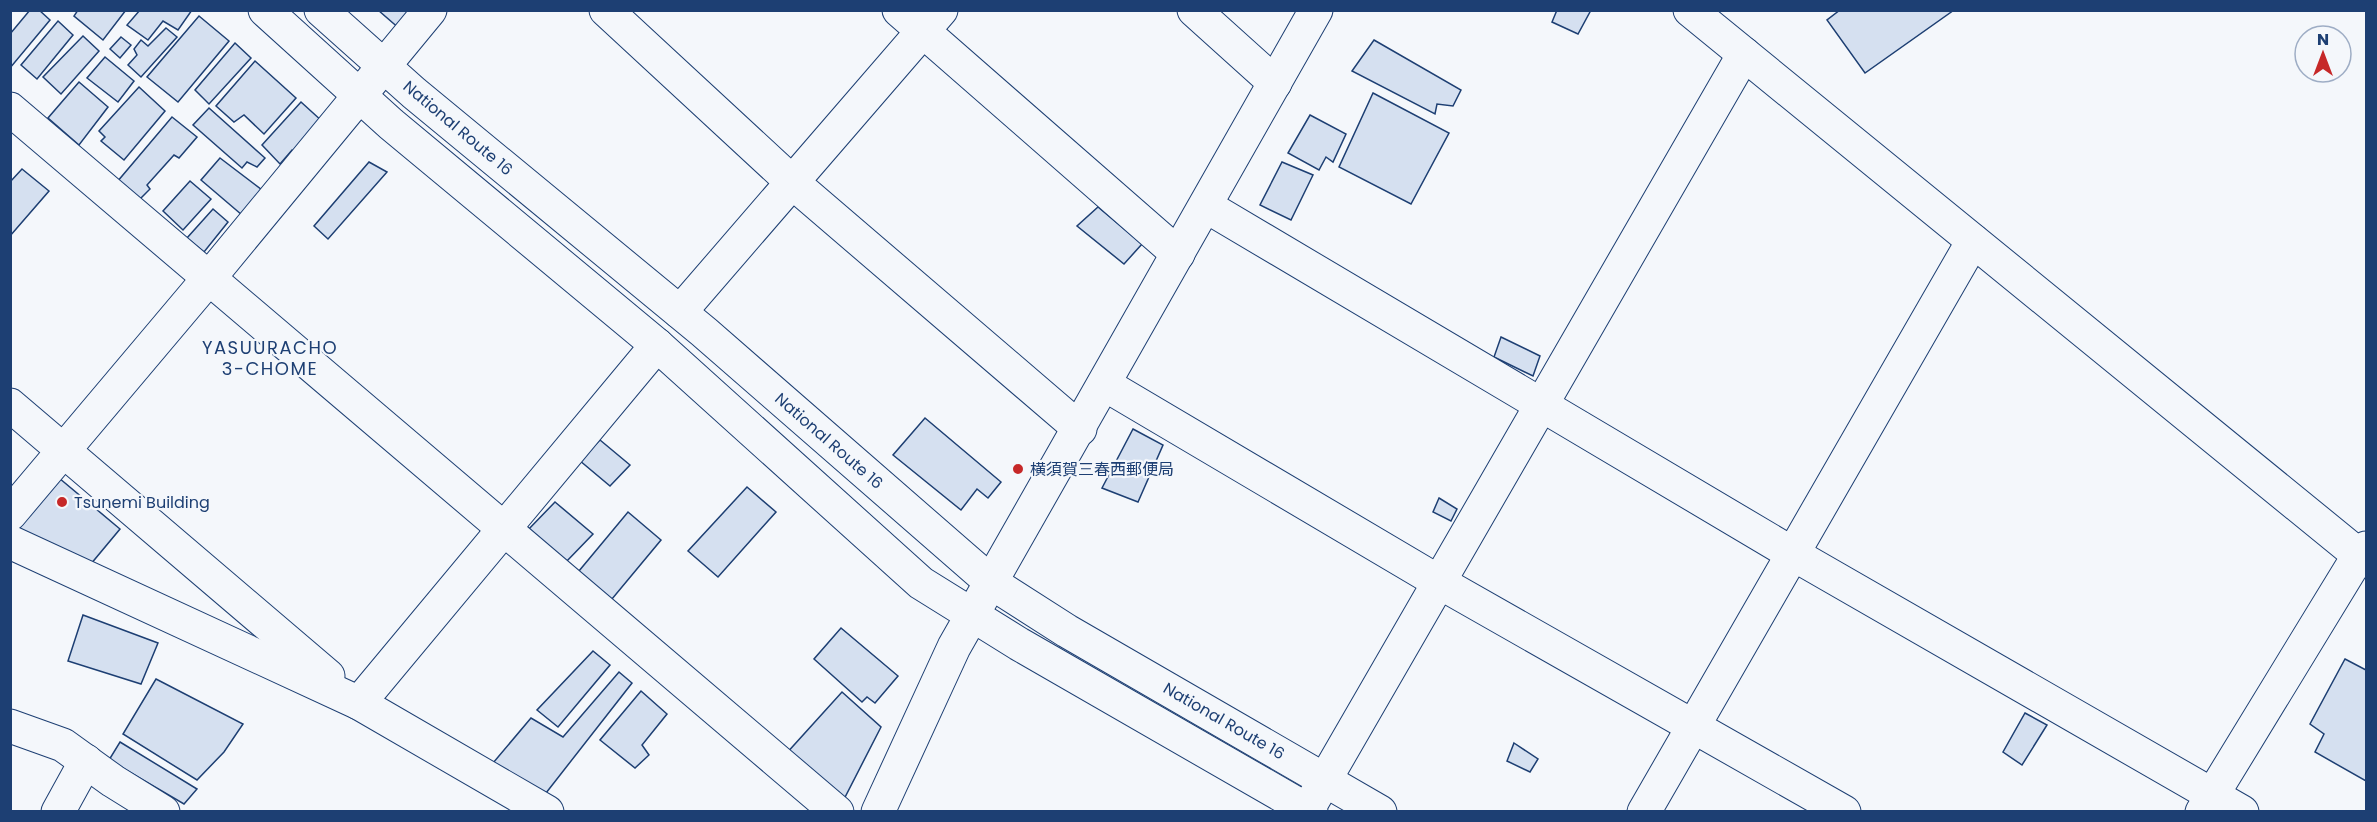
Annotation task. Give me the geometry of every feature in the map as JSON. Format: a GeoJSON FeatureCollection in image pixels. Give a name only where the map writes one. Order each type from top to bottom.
{"type":"FeatureCollection","features":[{"type":"Feature","properties":{"kind":"main road"},"geometry":{"type":"LineString","coordinates":[[265,10],[391,124],[657,345],[921,583],[1019,644],[1309,810],[1744,54]]}},
{"type":"Feature","properties":{"kind":"main road","name":"National Route 16"},"geometry":{"type":"LineString","coordinates":[[321,10],[423,100],[680,312],[992,583],[1066,631],[1380,812]]}},
{"type":"Feature","properties":{"kind":"main road"},"geometry":{"type":"LineString","coordinates":[[10,514],[430,10]]}},
{"type":"Feature","properties":{"kind":"main road"},"geometry":{"type":"LineString","coordinates":[[606,10],[792,182],[1080,429]]}},
{"type":"Feature","properties":{"kind":"main road"},"geometry":{"type":"LineString","coordinates":[[1194,10],[1275,83]]}},
{"type":"Feature","properties":{"kind":"main road"},"geometry":{"type":"LineString","coordinates":[[878,812],[954,647],[1080,429],[1316,10]]}},
{"type":"Feature","properties":{"kind":"main road"},"geometry":{"type":"LineString","coordinates":[[1690,10],[2364,555],[2207,803]]}},
{"type":"Feature","properties":{"kind":"main road"},"geometry":{"type":"LineString","coordinates":[[680,312],[792,182],[921,17],[1178,254]]}},
{"type":"Feature","properties":{"kind":"main road"},"geometry":{"type":"LineString","coordinates":[[10,109],[837,812]]}},
{"type":"Feature","properties":{"kind":"main road"},"geometry":{"type":"LineString","coordinates":[[1206,206],[2207,803],[2242,812]]}},
{"type":"Feature","properties":{"kind":"main road"},"geometry":{"type":"LineString","coordinates":[[1644,812],[1973,241]]}},
{"type":"Feature","properties":{"kind":"main road"},"geometry":{"type":"LineString","coordinates":[[359,703],[657,345]]}},
{"type":"Feature","properties":{"kind":"main road"},"geometry":{"type":"LineString","coordinates":[[1104,384],[1439,582],[1844,812]]}},
{"type":"Feature","properties":{"kind":"main road"},"geometry":{"type":"LineString","coordinates":[[10,405],[359,703]]}},
{"type":"Feature","properties":{"kind":"main road"},"geometry":{"type":"LineString","coordinates":[[10,542],[359,703],[547,812]]}},
{"type":"Feature","properties":{"kind":"main road"},"geometry":{"type":"LineString","coordinates":[[10,726],[63,745],[113,781],[163,812]]}},
{"type":"Feature","properties":{"kind":"main road"},"geometry":{"type":"LineString","coordinates":[[58,812],[86,761]]}},
{"type":"Feature","properties":{"kind":"building"},"geometry":{"type":"Polygon","coordinates":[[[30,10],[39,10],[50,20],[10,68],[10,34],[30,10]]]}},
{"type":"Feature","properties":{"kind":"building"},"geometry":{"type":"Polygon","coordinates":[[[78,10],[126,10],[103,40],[74,16],[78,10]]]}},
{"type":"Feature","properties":{"kind":"building"},"geometry":{"type":"Polygon","coordinates":[[[140,10],[192,10],[178,30],[163,21],[148,40],[127,25],[140,10]]]}},
{"type":"Feature","properties":{"kind":"building"},"geometry":{"type":"Polygon","coordinates":[[[378,10],[417,10],[401,30],[378,10]]]}},
{"type":"Feature","properties":{"kind":"building"},"geometry":{"type":"Polygon","coordinates":[[[1557,10],[1591,10],[1578,34],[1552,22],[1557,10]]]}},
{"type":"Feature","properties":{"kind":"building"},"geometry":{"type":"Polygon","coordinates":[[[1840,10],[1954,10],[1865,73],[1827,20],[1840,10]]]}},
{"type":"Feature","properties":{"kind":"building"},"geometry":{"type":"Polygon","coordinates":[[[199,16],[229,41],[178,102],[147,77],[199,16]]]}},
{"type":"Feature","properties":{"kind":"building"},"geometry":{"type":"Polygon","coordinates":[[[58,21],[73,35],[37,79],[21,65],[58,21]]]}},
{"type":"Feature","properties":{"kind":"building"},"geometry":{"type":"Polygon","coordinates":[[[166,28],[177,37],[141,77],[128,65],[137,55],[134,49],[141,40],[148,46],[166,28]]]}},
{"type":"Feature","properties":{"kind":"building"},"geometry":{"type":"Polygon","coordinates":[[[83,36],[99,51],[61,94],[43,77],[83,36]]]}},
{"type":"Feature","properties":{"kind":"building"},"geometry":{"type":"Polygon","coordinates":[[[121,37],[131,45],[120,58],[110,49],[121,37]]]}},
{"type":"Feature","properties":{"kind":"building"},"geometry":{"type":"Polygon","coordinates":[[[1374,40],[1461,90],[1453,106],[1437,104],[1435,114],[1352,71],[1374,40]]]}},
{"type":"Feature","properties":{"kind":"building"},"geometry":{"type":"Polygon","coordinates":[[[235,43],[251,58],[209,104],[195,90],[235,43]]]}},
{"type":"Feature","properties":{"kind":"building"},"geometry":{"type":"Polygon","coordinates":[[[105,57],[134,81],[118,102],[87,78],[105,57]]]}},
{"type":"Feature","properties":{"kind":"building"},"geometry":{"type":"Polygon","coordinates":[[[255,61],[296,98],[264,134],[244,115],[234,122],[216,106],[255,61]]]}},
{"type":"Feature","properties":{"kind":"building"},"geometry":{"type":"Polygon","coordinates":[[[79,82],[108,107],[79,145],[48,118],[79,82]]]}},
{"type":"Feature","properties":{"kind":"building"},"geometry":{"type":"Polygon","coordinates":[[[139,87],[165,111],[124,160],[101,141],[105,137],[99,131],[139,87]]]}},
{"type":"Feature","properties":{"kind":"building"},"geometry":{"type":"Polygon","coordinates":[[[1373,93],[1449,133],[1411,204],[1339,167],[1373,93]]]}},
{"type":"Feature","properties":{"kind":"building"},"geometry":{"type":"Polygon","coordinates":[[[301,102],[323,122],[297,155],[292,150],[280,164],[262,145],[301,102]]]}},
{"type":"Feature","properties":{"kind":"building"},"geometry":{"type":"Polygon","coordinates":[[[209,108],[265,158],[257,167],[247,162],[242,168],[193,125],[209,108]]]}},
{"type":"Feature","properties":{"kind":"building"},"geometry":{"type":"Polygon","coordinates":[[[1310,115],[1346,134],[1333,162],[1326,157],[1319,170],[1288,153],[1310,115]]]}},
{"type":"Feature","properties":{"kind":"building"},"geometry":{"type":"Polygon","coordinates":[[[172,117],[197,137],[179,158],[174,155],[147,185],[150,189],[138,201],[117,182],[172,117]]]}},
{"type":"Feature","properties":{"kind":"building"},"geometry":{"type":"Polygon","coordinates":[[[220,158],[262,190],[242,215],[201,180],[220,158]]]}},
{"type":"Feature","properties":{"kind":"building"},"geometry":{"type":"Polygon","coordinates":[[[369,162],[387,172],[328,239],[314,226],[369,162]]]}},
{"type":"Feature","properties":{"kind":"building"},"geometry":{"type":"Polygon","coordinates":[[[1282,162],[1313,175],[1291,220],[1260,205],[1282,162]]]}},
{"type":"Feature","properties":{"kind":"building"},"geometry":{"type":"Polygon","coordinates":[[[22,169],[49,191],[10,236],[10,182],[22,169]]]}},
{"type":"Feature","properties":{"kind":"building"},"geometry":{"type":"Polygon","coordinates":[[[190,181],[211,199],[183,230],[163,211],[190,181]]]}},
{"type":"Feature","properties":{"kind":"building"},"geometry":{"type":"Polygon","coordinates":[[[1098,207],[1142,244],[1124,264],[1077,226],[1098,207]]]}},
{"type":"Feature","properties":{"kind":"building"},"geometry":{"type":"Polygon","coordinates":[[[213,209],[228,222],[204,252],[187,238],[213,209]]]}},
{"type":"Feature","properties":{"kind":"building"},"geometry":{"type":"Polygon","coordinates":[[[1501,337],[1540,356],[1533,376],[1494,357],[1501,337]]]}},
{"type":"Feature","properties":{"kind":"building"},"geometry":{"type":"Polygon","coordinates":[[[925,418],[1001,482],[988,498],[977,489],[961,510],[893,455],[925,418]]]}},
{"type":"Feature","properties":{"kind":"building"},"geometry":{"type":"Polygon","coordinates":[[[1133,429],[1163,445],[1138,502],[1102,488],[1133,429]]]}},
{"type":"Feature","properties":{"kind":"building"},"geometry":{"type":"Polygon","coordinates":[[[600,440],[630,465],[610,486],[579,460],[600,440]]]}},
{"type":"Feature","properties":{"kind":"building","name":"Tsunemi Building"},"geometry":{"type":"Polygon","coordinates":[[[59,478],[120,529],[90,565],[50,550],[16,525],[59,478]]]}},
{"type":"Feature","properties":{"kind":"building"},"geometry":{"type":"Polygon","coordinates":[[[747,487],[776,512],[718,577],[688,551],[747,487]]]}},
{"type":"Feature","properties":{"kind":"building"},"geometry":{"type":"Polygon","coordinates":[[[1439,498],[1457,509],[1451,521],[1433,512],[1439,498]]]}},
{"type":"Feature","properties":{"kind":"building"},"geometry":{"type":"Polygon","coordinates":[[[555,502],[593,534],[565,563],[527,531],[555,502]]]}},
{"type":"Feature","properties":{"kind":"building"},"geometry":{"type":"Polygon","coordinates":[[[628,512],[661,540],[607,605],[574,577],[628,512]]]}},
{"type":"Feature","properties":{"kind":"building"},"geometry":{"type":"Polygon","coordinates":[[[83,615],[158,643],[141,684],[68,661],[83,615]]]}},
{"type":"Feature","properties":{"kind":"building"},"geometry":{"type":"Polygon","coordinates":[[[841,628],[898,676],[875,703],[867,697],[862,702],[814,659],[841,628]]]}},
{"type":"Feature","properties":{"kind":"building"},"geometry":{"type":"Polygon","coordinates":[[[593,651],[610,665],[558,727],[537,710],[593,651]]]}},
{"type":"Feature","properties":{"kind":"building"},"geometry":{"type":"Polygon","coordinates":[[[2345,659],[2366,670],[2366,781],[2315,752],[2324,734],[2310,724],[2345,659]]]}},
{"type":"Feature","properties":{"kind":"building"},"geometry":{"type":"Polygon","coordinates":[[[619,672],[632,683],[546,793],[493,763],[531,718],[563,737],[619,672]]]}},
{"type":"Feature","properties":{"kind":"building"},"geometry":{"type":"Polygon","coordinates":[[[156,679],[243,724],[224,752],[197,780],[123,734],[156,679]]]}},
{"type":"Feature","properties":{"kind":"building"},"geometry":{"type":"Polygon","coordinates":[[[641,691],[667,714],[642,745],[649,755],[635,768],[600,740],[641,691]]]}},
{"type":"Feature","properties":{"kind":"building"},"geometry":{"type":"Polygon","coordinates":[[[842,692],[881,727],[841,805],[785,755],[842,692]]]}},
{"type":"Feature","properties":{"kind":"building"},"geometry":{"type":"Polygon","coordinates":[[[2025,713],[2047,725],[2022,765],[2003,752],[2025,713]]]}},
{"type":"Feature","properties":{"kind":"building"},"geometry":{"type":"Polygon","coordinates":[[[120,742],[197,789],[184,804],[109,760],[120,742]]]}},
{"type":"Feature","properties":{"kind":"building"},"geometry":{"type":"Polygon","coordinates":[[[1514,743],[1538,759],[1530,772],[1507,761],[1514,743]]]}},
{"type":"Feature","properties":{"kind":"place","name":"横須賀三春西郵便局"},"geometry":{"type":"Point","coordinates":[1018,469]}},
{"type":"Feature","properties":{"kind":"place","name":"Tsunemi Building"},"geometry":{"type":"Point","coordinates":[62,502]}},
{"type":"Feature","properties":{"kind":"district","name":"YASUURACHO 3-CHOME"},"geometry":{"type":"Point","coordinates":[270,357]}}]}
